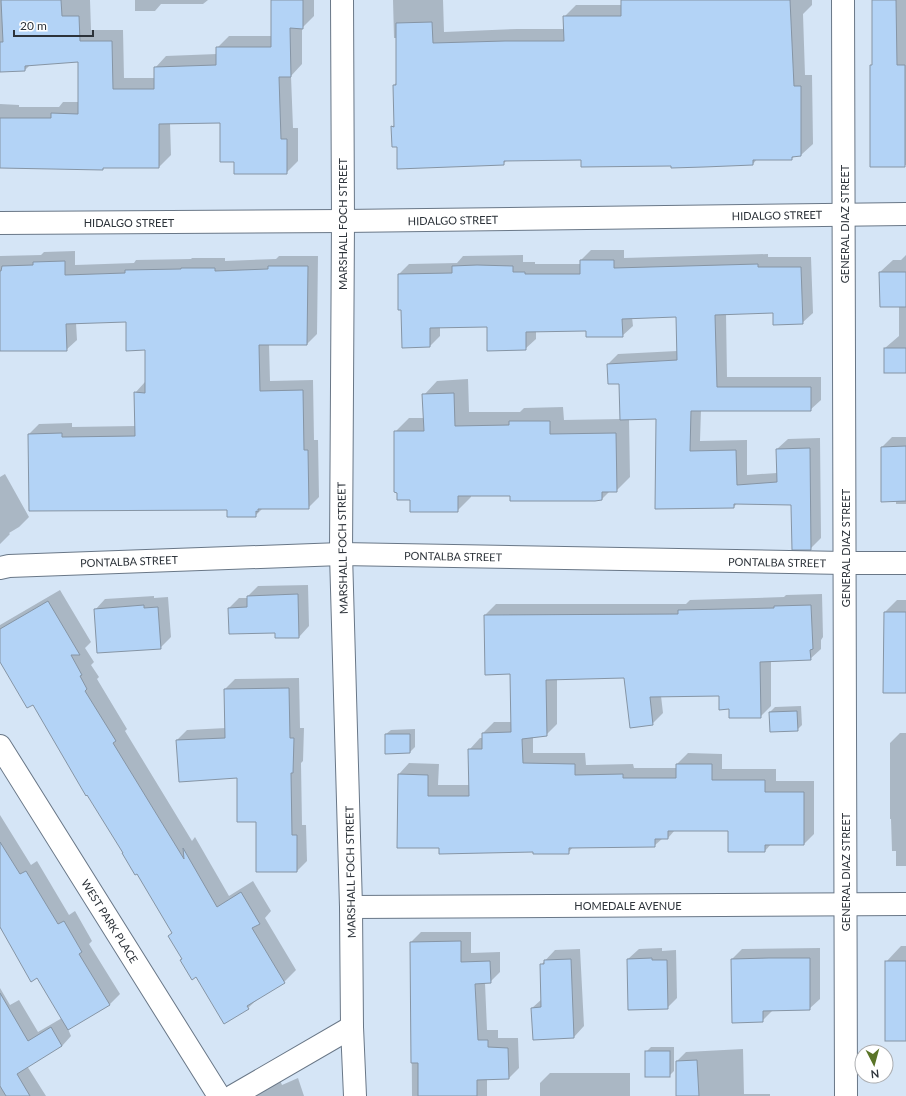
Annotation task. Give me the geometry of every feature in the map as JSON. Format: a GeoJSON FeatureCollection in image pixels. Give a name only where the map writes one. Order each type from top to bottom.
{"type":"FeatureCollection","features":[{"type":"Feature","properties":{"kind":"street","name":"MARSHALL FOCH STREET"},"geometry":{"type":"LineString","coordinates":[[342,0],[343,221],[341,554],[351,907],[352,1027],[355,1096]]}},
{"type":"Feature","properties":{"kind":"street","name":"GENERAL DIAZ STREET"},"geometry":{"type":"LineString","coordinates":[[844,0],[846,1096]]}},
{"type":"Feature","properties":{"kind":"street","name":"HIDALGO STREET"},"geometry":{"type":"LineString","coordinates":[[0,223],[343,221],[906,214]]}},
{"type":"Feature","properties":{"kind":"street","name":"PONTALBA STREET"},"geometry":{"type":"LineString","coordinates":[[0,568],[8,566],[341,554],[906,563]]}},
{"type":"Feature","properties":{"kind":"street","name":"WEST PARK PLACE"},"geometry":{"type":"LineString","coordinates":[[0,746],[219,1096]]}},
{"type":"Feature","properties":{"kind":"street","name":"HOMEDALE AVENUE"},"geometry":{"type":"LineString","coordinates":[[351,907],[906,904]]}},
{"type":"Feature","properties":{"kind":"street"},"geometry":{"type":"LineString","coordinates":[[233,1096],[352,1027]]}},
{"type":"Feature","properties":{"kind":"building"},"geometry":{"type":"Polygon","coordinates":[[[1,0],[61,0],[62,16],[79,16],[80,41],[112,41],[113,89],[154,89],[154,67],[216,65],[216,47],[271,47],[271,0],[303,0],[303,29],[290,28],[291,77],[279,77],[281,139],[287,139],[287,174],[234,174],[234,162],[220,162],[220,123],[159,124],[159,168],[103,168],[103,170],[0,168],[0,118],[51,118],[51,113],[78,114],[78,62],[25,66],[25,71],[0,72],[0,42],[3,42],[1,0]]]}},
{"type":"Feature","properties":{"kind":"building"},"geometry":{"type":"Polygon","coordinates":[[[621,0],[790,0],[794,86],[801,86],[801,156],[792,157],[792,160],[753,160],[753,165],[704,167],[581,167],[581,160],[504,161],[504,165],[397,169],[397,147],[392,147],[391,126],[394,127],[393,85],[396,85],[396,23],[432,22],[433,43],[564,41],[563,16],[621,16],[621,0]]]}},
{"type":"Feature","properties":{"kind":"building"},"geometry":{"type":"Polygon","coordinates":[[[872,0],[896,0],[897,65],[905,65],[905,167],[870,167],[870,65],[872,65],[872,0]]]}},
{"type":"Feature","properties":{"kind":"building"},"geometry":{"type":"Polygon","coordinates":[[[580,260],[614,260],[614,268],[758,264],[758,267],[801,267],[803,324],[773,325],[773,313],[715,315],[717,387],[811,387],[811,411],[691,411],[690,451],[736,450],[737,485],[777,482],[776,449],[810,448],[811,550],[792,550],[791,505],[734,504],[734,508],[655,509],[656,419],[620,420],[619,384],[608,384],[607,364],[677,360],[676,317],[622,319],[623,337],[586,337],[586,331],[526,332],[526,350],[487,351],[487,327],[430,328],[430,347],[402,348],[401,310],[398,310],[398,274],[452,273],[452,266],[477,265],[513,266],[513,272],[525,272],[525,274],[580,274],[580,260]]]}},
{"type":"Feature","properties":{"kind":"building"},"geometry":{"type":"Polygon","coordinates":[[[65,261],[65,275],[125,273],[125,270],[215,268],[215,271],[268,269],[268,266],[308,266],[307,345],[259,345],[260,391],[303,390],[304,450],[308,450],[309,509],[258,509],[258,512],[256,511],[256,517],[227,517],[227,510],[29,511],[28,434],[62,433],[62,437],[135,436],[134,392],[145,393],[145,350],[126,351],[126,322],[66,324],[67,351],[0,351],[0,271],[2,266],[33,265],[33,262],[65,261]]]}},
{"type":"Feature","properties":{"kind":"building"},"geometry":{"type":"Polygon","coordinates":[[[879,272],[906,272],[906,307],[880,307],[879,272]]]}},
{"type":"Feature","properties":{"kind":"building"},"geometry":{"type":"Polygon","coordinates":[[[884,348],[906,348],[906,373],[884,373],[884,348]]]}},
{"type":"Feature","properties":{"kind":"building"},"geometry":{"type":"Polygon","coordinates":[[[454,393],[455,426],[509,425],[509,421],[550,421],[550,434],[616,433],[617,492],[602,492],[602,500],[595,501],[510,501],[510,496],[458,496],[458,512],[410,512],[410,500],[397,500],[397,493],[394,492],[394,431],[424,431],[422,394],[454,393]]]}},
{"type":"Feature","properties":{"kind":"building"},"geometry":{"type":"Polygon","coordinates":[[[906,446],[906,501],[881,502],[881,447],[906,446]]]}},
{"type":"Feature","properties":{"kind":"building"},"geometry":{"type":"Polygon","coordinates":[[[298,594],[299,638],[275,638],[275,633],[229,634],[228,608],[247,607],[247,596],[298,594]]]}},
{"type":"Feature","properties":{"kind":"building"},"geometry":{"type":"Polygon","coordinates":[[[48,601],[80,655],[71,655],[82,675],[80,676],[87,689],[85,691],[116,741],[113,743],[184,859],[183,848],[217,907],[241,892],[260,924],[252,928],[285,983],[247,1006],[249,1009],[224,1024],[196,977],[192,980],[180,960],[182,959],[168,936],[172,933],[137,874],[135,875],[87,795],[86,796],[33,705],[27,708],[0,662],[0,629],[48,601]]]}},
{"type":"Feature","properties":{"kind":"building"},"geometry":{"type":"Polygon","coordinates":[[[144,605],[144,608],[158,607],[161,649],[97,653],[94,609],[144,605]]]}},
{"type":"Feature","properties":{"kind":"building"},"geometry":{"type":"Polygon","coordinates":[[[811,605],[813,649],[810,650],[811,660],[760,662],[761,718],[729,718],[729,709],[719,710],[719,696],[650,697],[653,725],[630,728],[624,678],[546,680],[547,736],[522,739],[523,763],[575,764],[575,775],[623,774],[623,778],[676,778],[676,764],[712,764],[712,780],[765,780],[765,792],[804,792],[804,845],[765,845],[765,852],[728,852],[728,831],[668,831],[668,839],[655,839],[655,847],[569,848],[569,854],[533,854],[533,852],[439,854],[439,848],[397,848],[398,774],[428,775],[428,796],[469,796],[468,749],[482,749],[482,733],[511,732],[510,674],[485,675],[484,615],[678,614],[678,610],[774,608],[774,606],[811,605]]]}},
{"type":"Feature","properties":{"kind":"building"},"geometry":{"type":"Polygon","coordinates":[[[884,612],[906,612],[906,693],[883,693],[884,612]]]}},
{"type":"Feature","properties":{"kind":"building"},"geometry":{"type":"Polygon","coordinates":[[[289,688],[290,738],[294,738],[293,773],[291,773],[292,835],[297,835],[297,872],[256,872],[256,822],[237,822],[237,778],[179,782],[176,740],[225,738],[224,689],[289,688]]]}},
{"type":"Feature","properties":{"kind":"building"},"geometry":{"type":"Polygon","coordinates":[[[797,711],[798,731],[770,732],[769,712],[797,711]]]}},
{"type":"Feature","properties":{"kind":"building"},"geometry":{"type":"Polygon","coordinates":[[[385,734],[410,734],[410,753],[385,754],[385,734]]]}},
{"type":"Feature","properties":{"kind":"building"},"geometry":{"type":"Polygon","coordinates":[[[0,842],[20,874],[26,871],[58,924],[64,921],[82,952],[79,954],[110,1005],[68,1030],[37,978],[31,982],[0,927],[0,842]]]}},
{"type":"Feature","properties":{"kind":"building"},"geometry":{"type":"Polygon","coordinates":[[[461,941],[461,962],[490,961],[491,983],[475,984],[478,1040],[488,1040],[488,1047],[508,1048],[509,1079],[477,1080],[477,1096],[418,1096],[418,1063],[411,1063],[410,942],[461,941]]]}},
{"type":"Feature","properties":{"kind":"building"},"geometry":{"type":"Polygon","coordinates":[[[652,958],[652,960],[667,960],[668,1009],[628,1010],[627,959],[652,958]]]}},
{"type":"Feature","properties":{"kind":"building"},"geometry":{"type":"Polygon","coordinates":[[[810,958],[810,1010],[763,1011],[763,1022],[732,1023],[731,959],[810,958]]]}},
{"type":"Feature","properties":{"kind":"building"},"geometry":{"type":"Polygon","coordinates":[[[571,959],[574,1038],[533,1040],[531,1008],[541,1007],[540,964],[544,964],[544,960],[571,959]]]}},
{"type":"Feature","properties":{"kind":"building"},"geometry":{"type":"Polygon","coordinates":[[[885,961],[906,961],[906,1041],[885,1041],[885,961]]]}},
{"type":"Feature","properties":{"kind":"building"},"geometry":{"type":"Polygon","coordinates":[[[0,993],[28,1041],[51,1027],[62,1046],[17,1074],[30,1096],[6,1096],[0,1086],[0,993]]]}},
{"type":"Feature","properties":{"kind":"building"},"geometry":{"type":"Polygon","coordinates":[[[645,1051],[670,1051],[670,1077],[645,1077],[645,1051]]]}},
{"type":"Feature","properties":{"kind":"building"},"geometry":{"type":"Polygon","coordinates":[[[697,1060],[699,1096],[676,1096],[676,1061],[697,1060]]]}}]}
